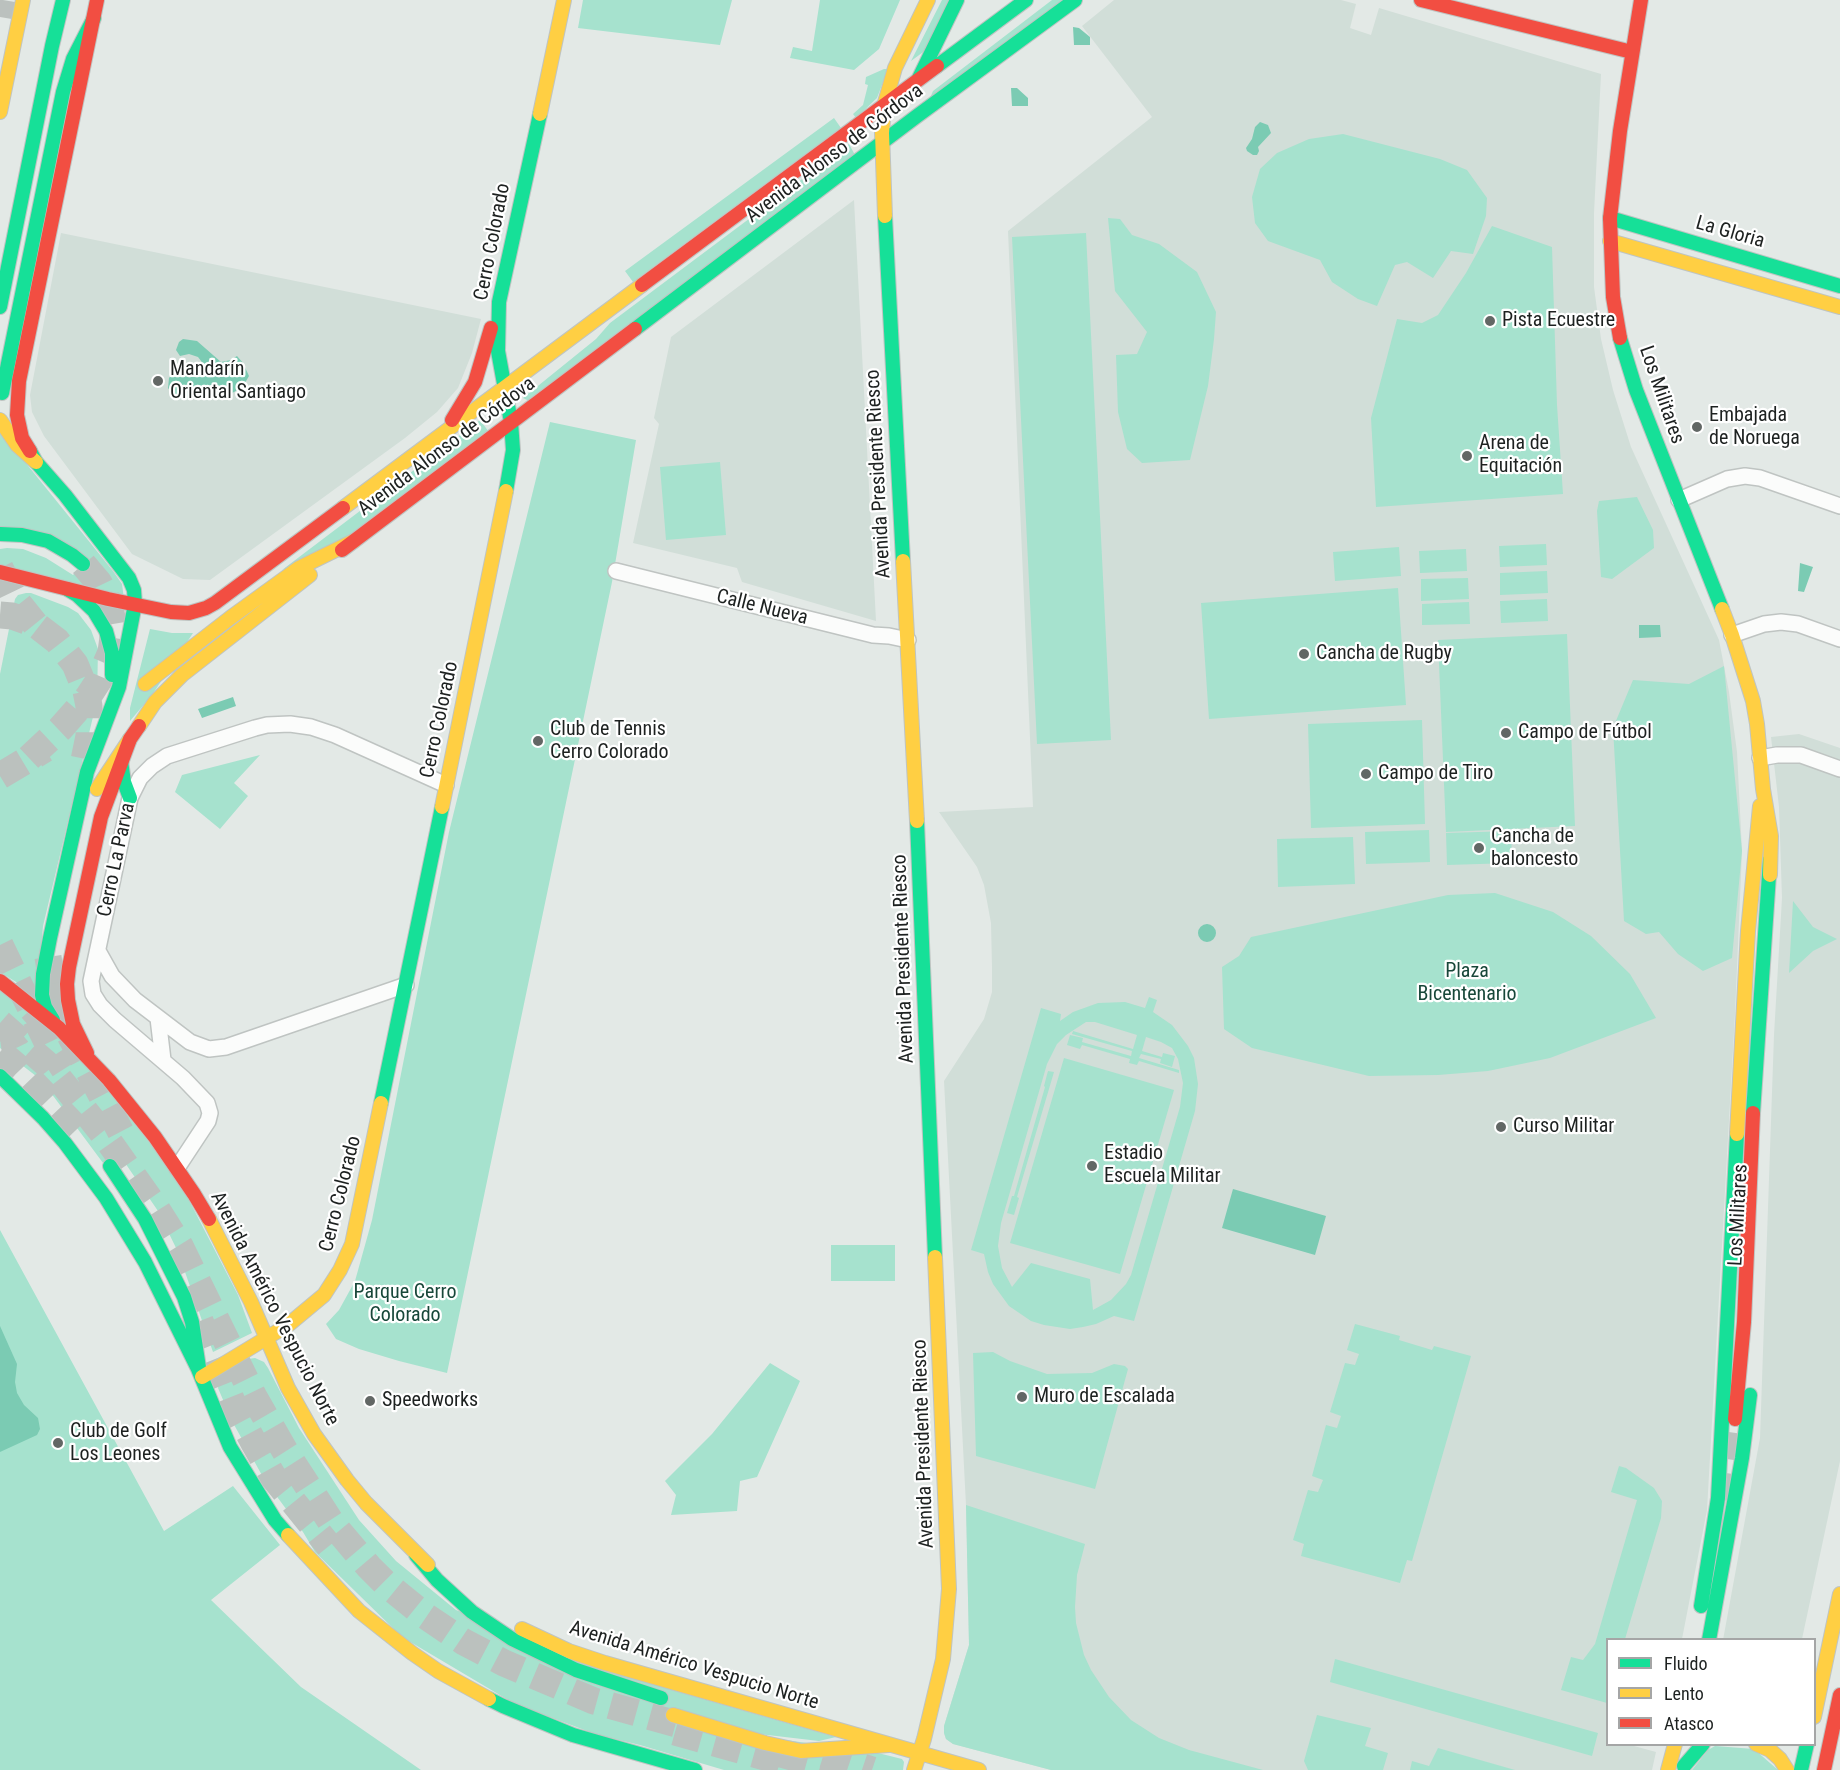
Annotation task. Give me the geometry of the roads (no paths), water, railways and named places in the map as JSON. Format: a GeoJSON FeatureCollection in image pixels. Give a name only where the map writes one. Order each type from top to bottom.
{"type":"FeatureCollection","features":[{"type":"Feature","properties":{"kind":"main road"},"geometry":{"type":"LineString","coordinates":[[0,112],[23,0]]}},
{"type":"Feature","properties":{"kind":"main road"},"geometry":{"type":"LineString","coordinates":[[0,248],[49,0]]}},
{"type":"Feature","properties":{"kind":"main road"},"geometry":{"type":"LineString","coordinates":[[0,307],[63,0]]}},
{"type":"Feature","properties":{"kind":"main road"},"geometry":{"type":"LineString","coordinates":[[75,43],[84,0]]}},
{"type":"Feature","properties":{"kind":"main road"},"geometry":{"type":"LineString","coordinates":[[36,462],[19,426],[17,392],[97,0]]}},
{"type":"Feature","properties":{"kind":"main road","name":"Cerro Colorado"},"geometry":{"type":"LineString","coordinates":[[201,1375],[302,1316],[324,1295],[337,1277],[347,1256],[362,1207],[511,468],[512,422],[498,351],[499,302],[564,0]]}},
{"type":"Feature","properties":{"kind":"main road","name":"Avenida Presidente Riesco"},"geometry":{"type":"LineString","coordinates":[[914,1770],[943,1659],[949,1589],[917,812],[882,168],[884,106],[896,68],[928,0]]}},
{"type":"Feature","properties":{"kind":"main road"},"geometry":{"type":"LineString","coordinates":[[957,0],[956,8],[964,24],[976,30],[986,30]]}},
{"type":"Feature","properties":{"kind":"main road"},"geometry":{"type":"LineString","coordinates":[[883,142],[902,113],[957,0]]}},
{"type":"Feature","properties":{"kind":"main road","name":"Avenida Alonso de Córdova"},"geometry":{"type":"LineString","coordinates":[[0,572],[171,612],[189,613],[215,603],[1026,0]]}},
{"type":"Feature","properties":{"kind":"main road","name":"Avenida Alonso de Córdova"},"geometry":{"type":"LineString","coordinates":[[94,1064],[74,1024],[68,1000],[69,967],[100,825],[121,759],[130,739],[155,702],[182,675],[354,541],[1075,0]]}},
{"type":"Feature","properties":{"kind":"main road"},"geometry":{"type":"LineString","coordinates":[[1421,0],[1632,52]]}},
{"type":"Feature","properties":{"kind":"main road","name":"Los Militares"},"geometry":{"type":"LineString","coordinates":[[1641,0],[1620,130],[1610,218],[1614,297],[1625,355],[1636,390],[1732,635],[1753,701],[1758,724],[1763,789],[1771,836],[1771,934],[1749,1411],[1709,1638]]}},
{"type":"Feature","properties":{"kind":"main road"},"geometry":{"type":"LineString","coordinates":[[2,393],[63,92],[73,59],[94,18]]}},
{"type":"Feature","properties":{"kind":"main road","name":"La Gloria"},"geometry":{"type":"LineString","coordinates":[[1610,218],[1840,286]]}},
{"type":"Feature","properties":{"kind":"main road","name":"La Gloria"},"geometry":{"type":"LineString","coordinates":[[1610,241],[1840,307]]}},
{"type":"Feature","properties":{"kind":"main road"},"geometry":{"type":"LineString","coordinates":[[1694,266],[1700,245]]}},
{"type":"Feature","properties":{"kind":"main road"},"geometry":{"type":"LineString","coordinates":[[1778,289],[1784,269]]}},
{"type":"Feature","properties":{"kind":"main road"},"geometry":{"type":"LineString","coordinates":[[444,432],[475,382],[499,302]]}},
{"type":"Feature","properties":{"kind":"main road"},"geometry":{"type":"LineString","coordinates":[[0,420],[18,445],[65,495],[125,571],[134,590],[135,604],[111,740],[89,820],[58,970]]}},
{"type":"Feature","properties":{"kind":"main road"},"geometry":{"type":"LineString","coordinates":[[0,534],[22,535],[48,541],[83,564]]}},
{"type":"Feature","properties":{"kind":"main road"},"geometry":{"type":"LineString","coordinates":[[145,684],[293,573],[327,553],[354,541]]}},
{"type":"Feature","properties":{"kind":"main road"},"geometry":{"type":"LineString","coordinates":[[60,1028],[45,1007],[42,995],[43,974],[87,772],[112,676],[112,653],[106,631],[94,611],[68,588]]}},
{"type":"Feature","properties":{"kind":"main road"},"geometry":{"type":"LineString","coordinates":[[87,772],[120,687]]}},
{"type":"Feature","properties":{"kind":"main road"},"geometry":{"type":"LineString","coordinates":[[97,789],[130,739]]}},
{"type":"Feature","properties":{"kind":"main road"},"geometry":{"type":"LineString","coordinates":[[121,759],[124,782],[130,798]]}},
{"type":"Feature","properties":{"kind":"main road","name":"Los Militares"},"geometry":{"type":"LineString","coordinates":[[1699,1617],[1719,1498],[1747,943],[1756,836],[1763,789]]}},
{"type":"Feature","properties":{"kind":"main road"},"geometry":{"type":"LineString","coordinates":[[1736,1419],[1744,1322],[1755,1066],[1770,860]]}},
{"type":"Feature","properties":{"kind":"main road","name":"Avenida Américo Vespucio Norte"},"geometry":{"type":"LineString","coordinates":[[0,981],[60,1028],[140,1117],[194,1194],[221,1241],[292,1395],[329,1457],[366,1503],[416,1555],[458,1589],[501,1618],[569,1651],[606,1664],[979,1770]]}},
{"type":"Feature","properties":{"kind":"main road"},"geometry":{"type":"LineString","coordinates":[[0,1076],[65,1143],[106,1198],[145,1262],[201,1375],[230,1447],[252,1486],[275,1520],[337,1589],[387,1634],[438,1671],[487,1698],[573,1735],[695,1770]]}},
{"type":"Feature","properties":{"kind":"main road"},"geometry":{"type":"LineString","coordinates":[[110,1166],[145,1219],[184,1297],[192,1322],[201,1375]]}},
{"type":"Feature","properties":{"kind":"main road"},"geometry":{"type":"LineString","coordinates":[[416,1555],[437,1580],[472,1612],[512,1639],[576,1670],[661,1698]]}},
{"type":"Feature","properties":{"kind":"main road"},"geometry":{"type":"LineString","coordinates":[[1817,1704],[1840,1594]]}},
{"type":"Feature","properties":{"kind":"main road"},"geometry":{"type":"LineString","coordinates":[[1827,1765],[1840,1695]]}},
{"type":"Feature","properties":{"kind":"main road"},"geometry":{"type":"LineString","coordinates":[[673,1715],[765,1743],[801,1751],[889,1745]]}},
{"type":"Feature","properties":{"kind":"main road"},"geometry":{"type":"LineString","coordinates":[[1668,1770],[1674,1746]]}},
{"type":"Feature","properties":{"kind":"main road"},"geometry":{"type":"LineString","coordinates":[[1684,1768],[1689,1746]]}},
{"type":"Feature","properties":{"kind":"main road"},"geometry":{"type":"LineString","coordinates":[[1684,1768],[1701,1746]]}},
{"type":"Feature","properties":{"kind":"main road"},"geometry":{"type":"LineString","coordinates":[[1761,1746],[1770,1750],[1787,1770]]}},
{"type":"Feature","properties":{"kind":"main road"},"geometry":{"type":"LineString","coordinates":[[1801,1770],[1807,1746]]}},
{"type":"Feature","properties":{"kind":"street"},"geometry":{"type":"LineString","coordinates":[[1679,500],[1727,479],[1745,476],[1760,478],[1840,506]]}},
{"type":"Feature","properties":{"kind":"street","name":"Calle Nueva"},"geometry":{"type":"LineString","coordinates":[[616,571],[862,633],[908,640]]}},
{"type":"Feature","properties":{"kind":"street"},"geometry":{"type":"LineString","coordinates":[[1732,635],[1764,624],[1781,622],[1798,624],[1840,639]]}},
{"type":"Feature","properties":{"kind":"street","name":"Cerro La Parva"},"geometry":{"type":"LineString","coordinates":[[177,1168],[208,1121],[210,1113],[207,1103],[163,1060],[114,1020],[96,1000],[91,981],[130,798],[137,784],[146,772],[167,756],[255,728],[300,724],[335,735],[446,785]]}},
{"type":"Feature","properties":{"kind":"street"},"geometry":{"type":"LineString","coordinates":[[1760,758],[1801,755],[1840,769]]}},
{"type":"Feature","properties":{"kind":"street"},"geometry":{"type":"LineString","coordinates":[[98,951],[123,988],[158,1018],[197,1046],[209,1049],[220,1048],[406,985]]}},
{"type":"Feature","properties":{"kind":"street"},"geometry":{"type":"LineString","coordinates":[[158,1018],[163,1060]]}},
{"type":"Feature","properties":{"kind":"tunnel"},"geometry":{"type":"LineString","coordinates":[[0,17],[3,0]]}},
{"type":"Feature","properties":{"kind":"tunnel"},"geometry":{"type":"LineString","coordinates":[[29,758],[60,729],[88,697],[99,680],[111,652],[114,630],[110,606],[99,583],[83,564]]}},
{"type":"Feature","properties":{"kind":"tunnel"},"geometry":{"type":"LineString","coordinates":[[0,568],[15,599],[35,624]]}},
{"type":"Feature","properties":{"kind":"tunnel"},"geometry":{"type":"LineString","coordinates":[[0,615],[12,616],[35,624],[57,641],[75,664],[86,691],[89,706],[89,736],[82,770]]}},
{"type":"Feature","properties":{"kind":"tunnel"},"geometry":{"type":"LineString","coordinates":[[0,776],[45,749]]}},
{"type":"Feature","properties":{"kind":"tunnel"},"geometry":{"type":"LineString","coordinates":[[0,945],[49,1046],[64,1069]]}},
{"type":"Feature","properties":{"kind":"tunnel"},"geometry":{"type":"LineString","coordinates":[[48,957],[54,995],[62,1020],[127,1144]]}},
{"type":"Feature","properties":{"kind":"tunnel"},"geometry":{"type":"LineString","coordinates":[[0,1039],[20,1034],[39,1017],[50,998],[58,971]]}},
{"type":"Feature","properties":{"kind":"tunnel"},"geometry":{"type":"LineString","coordinates":[[0,1023],[49,1066],[105,1136],[156,1208],[180,1246],[254,1397],[285,1451],[331,1522],[369,1567],[424,1615],[464,1642],[504,1663],[594,1701],[695,1729]]}},
{"type":"Feature","properties":{"kind":"tunnel"},"geometry":{"type":"LineString","coordinates":[[0,1052],[20,1069],[86,1138]]}},
{"type":"Feature","properties":{"kind":"tunnel"},"geometry":{"type":"LineString","coordinates":[[200,1321],[233,1404],[274,1478],[329,1546]]}},
{"type":"Feature","properties":{"kind":"tunnel"},"geometry":{"type":"LineString","coordinates":[[1724,1500],[1735,1419]]}},
{"type":"Feature","properties":{"kind":"tunnel"},"geometry":{"type":"LineString","coordinates":[[675,1732],[797,1766]]}},
{"type":"Feature","properties":{"kind":"tunnel"},"geometry":{"type":"LineString","coordinates":[[781,1754],[839,1770]]}},
{"type":"Feature","properties":{"kind":"tunnel"},"geometry":{"type":"LineString","coordinates":[[824,1754],[872,1770]]}},
{"type":"Feature","properties":{"kind":"place","name":"Pista Ecuestre"},"geometry":{"type":"Point","coordinates":[1490,321]}},
{"type":"Feature","properties":{"kind":"place","name":"Mandarín Oriental Santiago"},"geometry":{"type":"Point","coordinates":[158,381]}},
{"type":"Feature","properties":{"kind":"place","name":"Embajada de Noruega"},"geometry":{"type":"Point","coordinates":[1697,427]}},
{"type":"Feature","properties":{"kind":"place","name":"Arena de Equitación"},"geometry":{"type":"Point","coordinates":[1467,456]}},
{"type":"Feature","properties":{"kind":"place","name":"Cancha de Rugby"},"geometry":{"type":"Point","coordinates":[1304,654]}},
{"type":"Feature","properties":{"kind":"place","name":"Campo de Fútbol"},"geometry":{"type":"Point","coordinates":[1506,733]}},
{"type":"Feature","properties":{"kind":"place","name":"Club de Tennis Cerro Colorado"},"geometry":{"type":"Point","coordinates":[538,741]}},
{"type":"Feature","properties":{"kind":"place","name":"Campo de Tiro"},"geometry":{"type":"Point","coordinates":[1366,774]}},
{"type":"Feature","properties":{"kind":"place","name":"Cancha de baloncesto"},"geometry":{"type":"Point","coordinates":[1479,848]}},
{"type":"Feature","properties":{"kind":"place","name":"Curso Militar"},"geometry":{"type":"Point","coordinates":[1501,1127]}},
{"type":"Feature","properties":{"kind":"place","name":"Estadio Escuela Militar"},"geometry":{"type":"Point","coordinates":[1092,1166]}},
{"type":"Feature","properties":{"kind":"place","name":"Muro de Escalada"},"geometry":{"type":"Point","coordinates":[1022,1397]}},
{"type":"Feature","properties":{"kind":"place","name":"Speedworks"},"geometry":{"type":"Point","coordinates":[370,1401]}},
{"type":"Feature","properties":{"kind":"place","name":"Club de Golf Los Leones"},"geometry":{"type":"Point","coordinates":[58,1443]}},
{"type":"Feature","properties":{"kind":"park label","name":"Plaza Bicentenario"},"geometry":{"type":"Point","coordinates":[1467,984]}},
{"type":"Feature","properties":{"kind":"park label","name":"Parque Cerro Colorado"},"geometry":{"type":"Point","coordinates":[405,1304]}}]}
